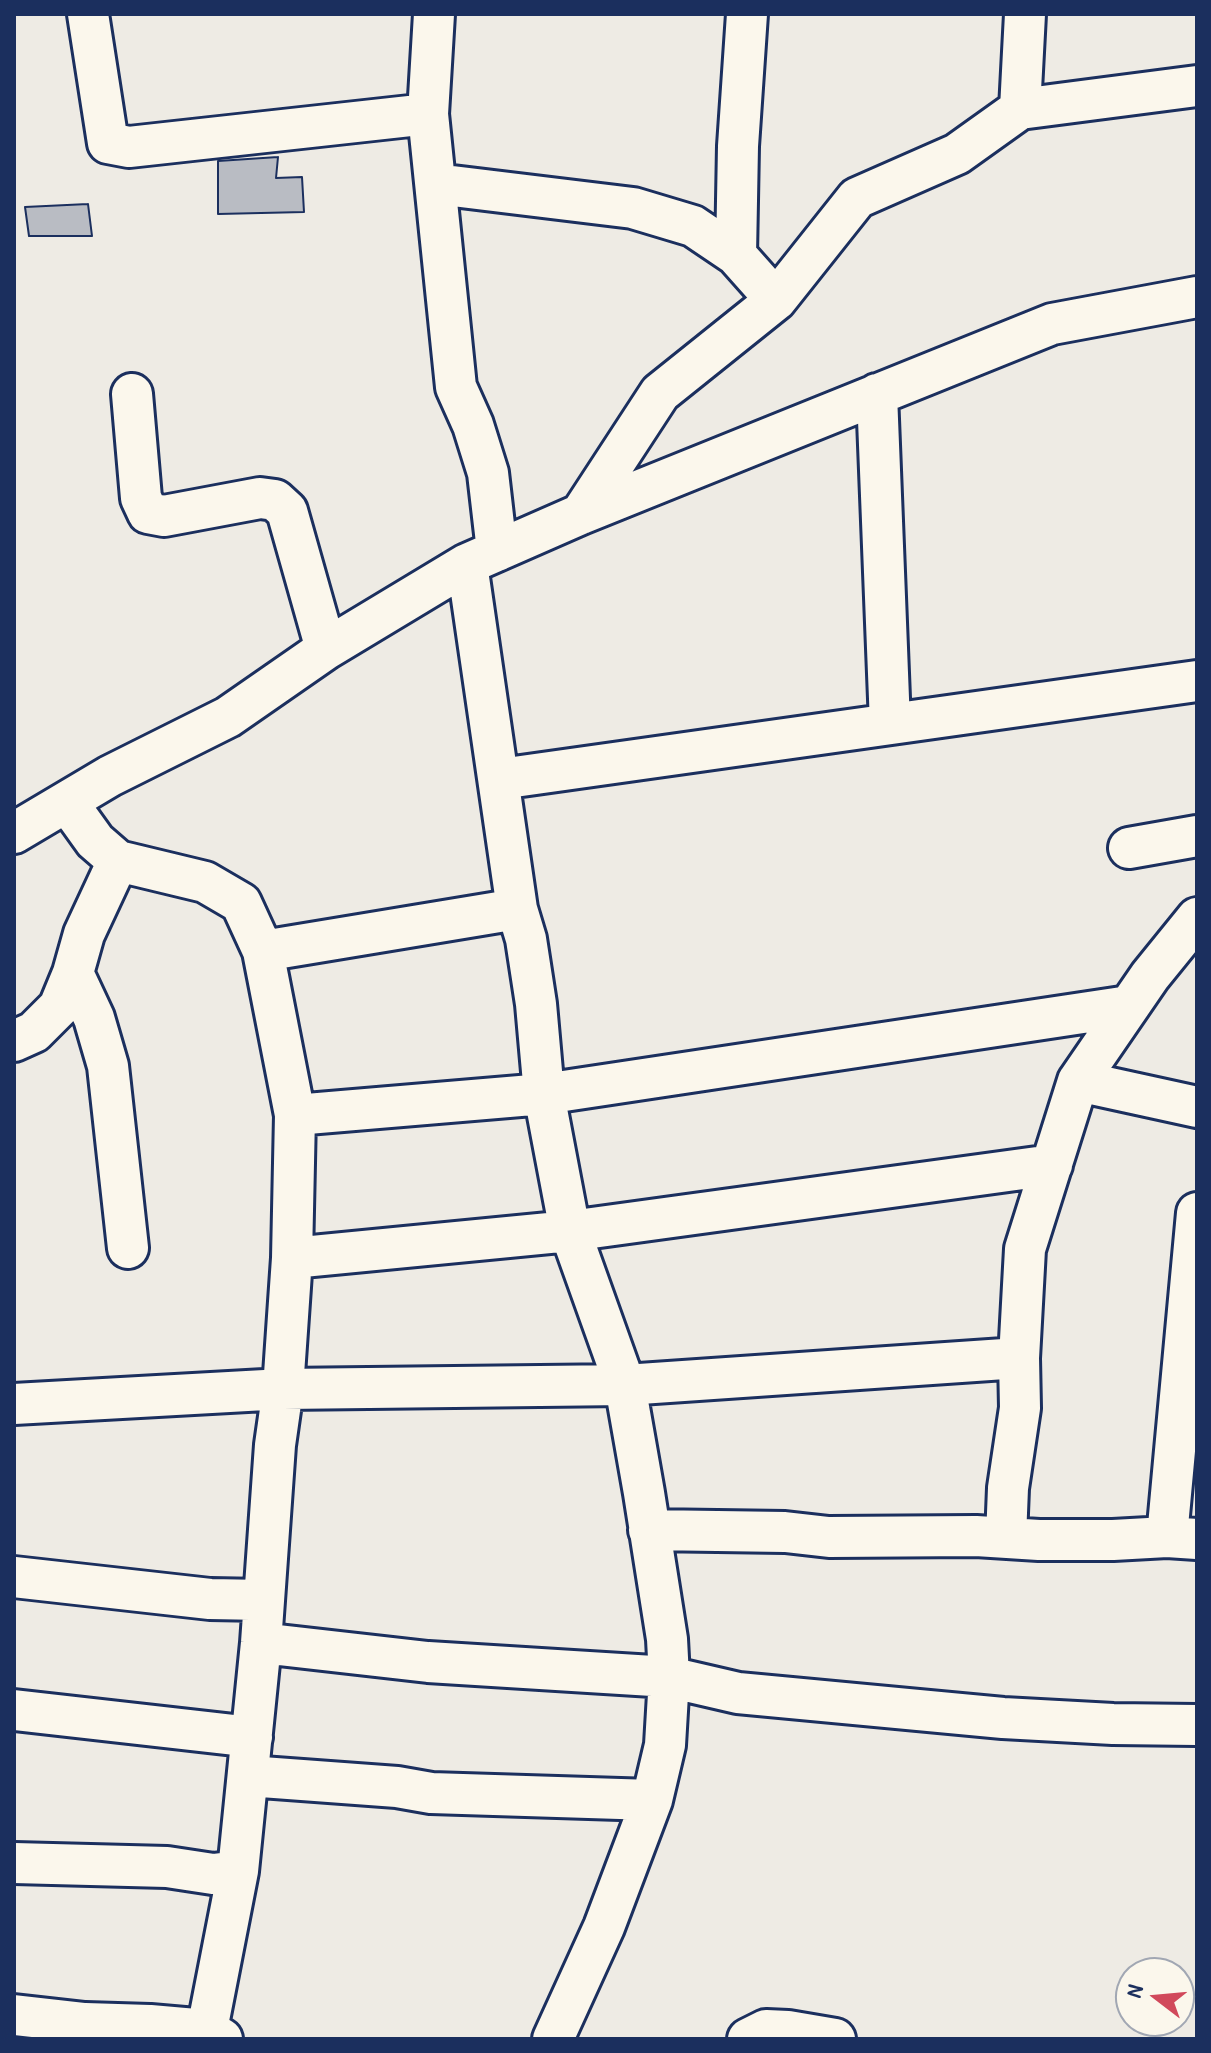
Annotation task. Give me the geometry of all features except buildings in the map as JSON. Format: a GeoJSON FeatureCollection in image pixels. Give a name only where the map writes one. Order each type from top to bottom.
{"type":"FeatureCollection","features":[{"type":"Feature","properties":{"kind":"street"},"geometry":{"type":"LineString","coordinates":[[88,14],[108,143],[129,147],[428,114]]}},
{"type":"Feature","properties":{"kind":"street"},"geometry":{"type":"LineString","coordinates":[[434,14],[428,114],[456,387],[473,425],[488,473],[482,557],[500,779],[517,909],[526,939],[536,1004],[544,1094],[570,1231],[625,1385],[667,1639],[669,1677],[665,1745],[652,1800],[604,1927],[553,2039]]}},
{"type":"Feature","properties":{"kind":"street"},"geometry":{"type":"LineString","coordinates":[[736,255],[738,146],[747,14]]}},
{"type":"Feature","properties":{"kind":"street"},"geometry":{"type":"LineString","coordinates":[[1020,109],[1025,14]]}},
{"type":"Feature","properties":{"kind":"street"},"geometry":{"type":"LineString","coordinates":[[581,514],[660,393],[776,300],[857,198],[957,154],[1020,109],[1197,86]]}},
{"type":"Feature","properties":{"kind":"street"},"geometry":{"type":"LineString","coordinates":[[436,184],[633,208],[693,226],[736,255],[776,300]]}},
{"type":"Feature","properties":{"kind":"street"},"geometry":{"type":"LineString","coordinates":[[14,833],[110,776],[228,717],[326,649],[436,581],[482,557],[1052,324],[1197,297]]}},
{"type":"Feature","properties":{"kind":"street"},"geometry":{"type":"LineString","coordinates":[[132,394],[141,498],[148,513],[164,516],[260,498],[275,500],[287,511],[326,649]]}},
{"type":"Feature","properties":{"kind":"street"},"geometry":{"type":"LineString","coordinates":[[877,394],[890,724]]}},
{"type":"Feature","properties":{"kind":"street"},"geometry":{"type":"LineString","coordinates":[[500,779],[1197,681]]}},
{"type":"Feature","properties":{"kind":"street"},"geometry":{"type":"LineString","coordinates":[[14,2015],[84,2031],[150,2025],[214,2034],[238,1871],[252,1737],[292,1258],[295,1115],[263,951],[241,903],[205,882],[118,861],[95,841],[67,802]]}},
{"type":"Feature","properties":{"kind":"street"},"geometry":{"type":"LineString","coordinates":[[1129,848],[1197,836]]}},
{"type":"Feature","properties":{"kind":"street"},"geometry":{"type":"LineString","coordinates":[[14,1041],[34,1032],[59,1007],[84,934],[118,861]]}},
{"type":"Feature","properties":{"kind":"street"},"geometry":{"type":"LineString","coordinates":[[263,951],[517,909]]}},
{"type":"Feature","properties":{"kind":"street"},"geometry":{"type":"LineString","coordinates":[[1006,1538],[1008,1488],[1020,1408],[1019,1358],[1025,1249],[1078,1081],[1150,976],[1197,918]]}},
{"type":"Feature","properties":{"kind":"street"},"geometry":{"type":"LineString","coordinates":[[73,973],[94,1018],[108,1066],[128,1248]]}},
{"type":"Feature","properties":{"kind":"street"},"geometry":{"type":"LineString","coordinates":[[295,1115],[544,1094],[1129,1006]]}},
{"type":"Feature","properties":{"kind":"street"},"geometry":{"type":"LineString","coordinates":[[1078,1081],[1197,1107]]}},
{"type":"Feature","properties":{"kind":"street"},"geometry":{"type":"LineString","coordinates":[[292,1258],[570,1231],[1052,1165]]}},
{"type":"Feature","properties":{"kind":"street"},"geometry":{"type":"LineString","coordinates":[[649,1530],[785,1532],[845,1538],[1182,1538],[1197,1213]]}},
{"type":"Feature","properties":{"kind":"street"},"geometry":{"type":"LineString","coordinates":[[14,1404],[283,1389],[625,1385],[1019,1358]]}},
{"type":"Feature","properties":{"kind":"street"},"geometry":{"type":"LineString","coordinates":[[14,1577],[210,1599],[263,1600]]}},
{"type":"Feature","properties":{"kind":"street"},"geometry":{"type":"LineString","coordinates":[[261,1643],[428,1662],[669,1677],[738,1693],[1003,1718],[1197,1725]]}},
{"type":"Feature","properties":{"kind":"street"},"geometry":{"type":"LineString","coordinates":[[14,1710],[252,1737]]}},
{"type":"Feature","properties":{"kind":"street"},"geometry":{"type":"LineString","coordinates":[[248,1776],[397,1787],[431,1793],[652,1800]]}},
{"type":"Feature","properties":{"kind":"street"},"geometry":{"type":"LineString","coordinates":[[14,1863],[167,1867],[213,1874],[238,1871]]}},
{"type":"Feature","properties":{"kind":"street"},"geometry":{"type":"LineString","coordinates":[[748,2039],[766,2030],[835,2039]]}}]}
